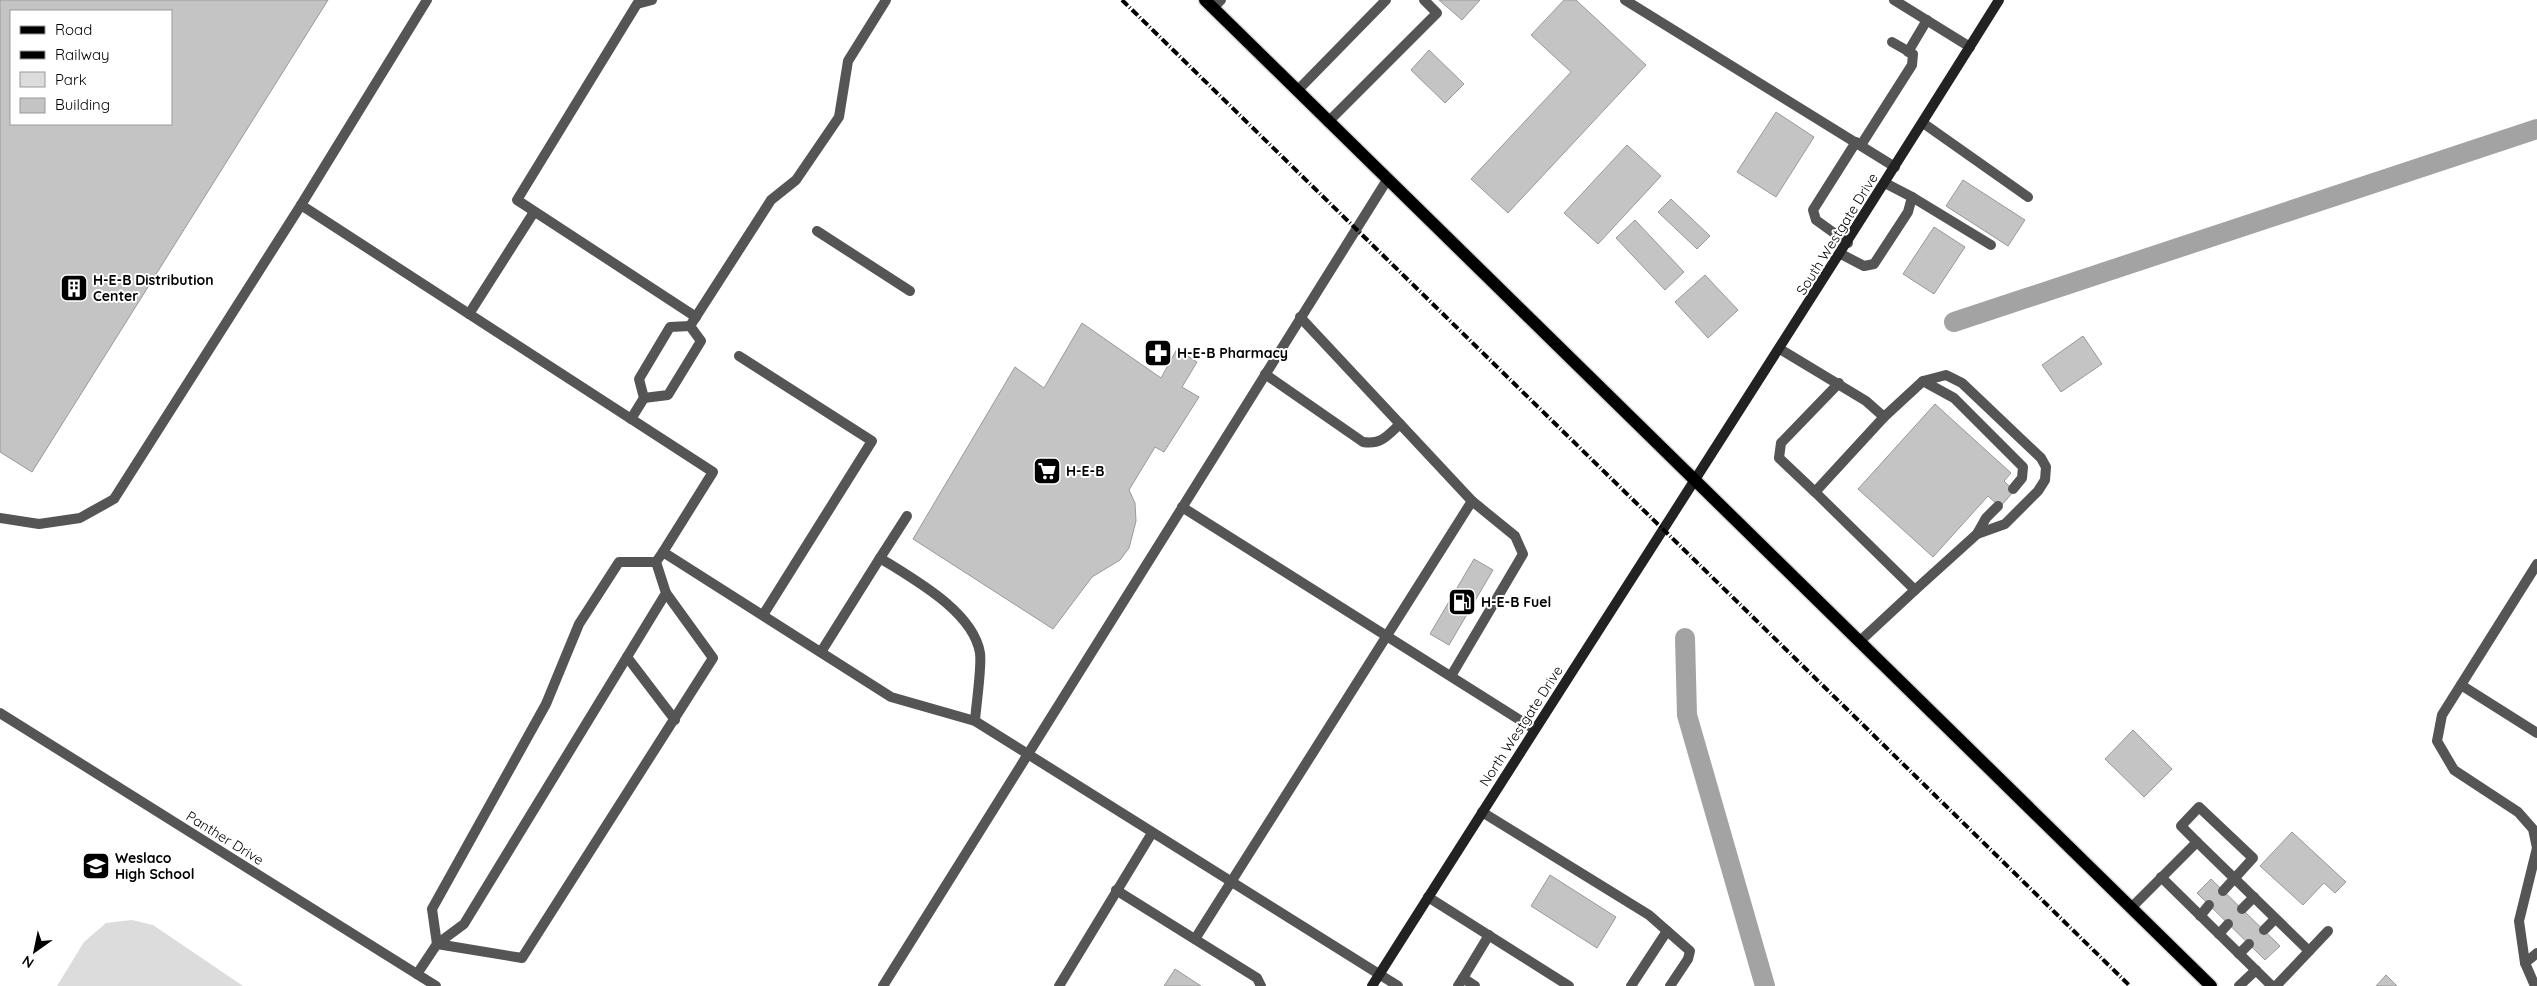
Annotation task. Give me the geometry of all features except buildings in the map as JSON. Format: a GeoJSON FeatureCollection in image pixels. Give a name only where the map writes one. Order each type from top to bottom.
{"type":"FeatureCollection","features":[{"type":"Feature","properties":{"kind":"main road"},"geometry":{"type":"LineString","coordinates":[[1213,3],[1328,122],[2211,986]]}},
{"type":"Feature","properties":{"kind":"street"},"geometry":{"type":"LineString","coordinates":[[0,518],[39,524],[80,518],[114,499],[301,205],[427,0]]}},
{"type":"Feature","properties":{"kind":"street"},"geometry":{"type":"LineString","coordinates":[[652,0],[634,2],[517,200],[696,317]]}},
{"type":"Feature","properties":{"kind":"street"},"geometry":{"type":"LineString","coordinates":[[690,326],[771,200],[796,180],[839,117],[848,61],[886,0]]}},
{"type":"Feature","properties":{"kind":"street"},"geometry":{"type":"LineString","coordinates":[[1297,91],[1386,0]]}},
{"type":"Feature","properties":{"kind":"street"},"geometry":{"type":"LineString","coordinates":[[1328,122],[1437,13],[1424,0]]}},
{"type":"Feature","properties":{"kind":"street"},"geometry":{"type":"LineString","coordinates":[[1626,0],[1896,167]]}},
{"type":"Feature","properties":{"kind":"street"},"geometry":{"type":"LineString","coordinates":[[1894,0],[1970,47]]}},
{"type":"Feature","properties":{"kind":"street","name":"South Westgate Drive"},"geometry":{"type":"LineString","coordinates":[[1695,482],[1896,167],[1999,0]]}},
{"type":"Feature","properties":{"kind":"street"},"geometry":{"type":"LineString","coordinates":[[1908,52],[1927,20]]}},
{"type":"Feature","properties":{"kind":"street"},"geometry":{"type":"LineString","coordinates":[[1848,243],[1816,220],[1813,210],[1912,65],[1913,54],[1892,42]]}},
{"type":"Feature","properties":{"kind":"street"},"geometry":{"type":"LineString","coordinates":[[1922,123],[2028,197]]}},
{"type":"Feature","properties":{"kind":"street"},"geometry":{"type":"LineString","coordinates":[[883,986],[1387,180]]}},
{"type":"Feature","properties":{"kind":"street"},"geometry":{"type":"LineString","coordinates":[[1886,182],[1991,245]]}},
{"type":"Feature","properties":{"kind":"street"},"geometry":{"type":"LineString","coordinates":[[1841,254],[1864,266],[1874,264],[1908,212],[1912,197]]}},
{"type":"Feature","properties":{"kind":"street"},"geometry":{"type":"LineString","coordinates":[[301,205],[713,472],[656,562],[666,593],[713,658],[522,958],[438,944]]}},
{"type":"Feature","properties":{"kind":"street"},"geometry":{"type":"LineString","coordinates":[[469,314],[534,212]]}},
{"type":"Feature","properties":{"kind":"street"},"geometry":{"type":"LineString","coordinates":[[818,231],[910,291]]}},
{"type":"Feature","properties":{"kind":"street"},"geometry":{"type":"LineString","coordinates":[[1300,317],[1472,501],[1515,536],[1523,554],[1451,676]]}},
{"type":"Feature","properties":{"kind":"street"},"geometry":{"type":"LineString","coordinates":[[631,419],[644,398],[639,380],[670,326],[690,326]]}},
{"type":"Feature","properties":{"kind":"street"},"geometry":{"type":"LineString","coordinates":[[644,398],[668,395],[700,341],[690,326]]}},
{"type":"Feature","properties":{"kind":"street"},"geometry":{"type":"LineString","coordinates":[[1780,350],[1866,401],[1884,417]]}},
{"type":"Feature","properties":{"kind":"street"},"geometry":{"type":"LineString","coordinates":[[739,356],[872,441],[764,615]]}},
{"type":"Feature","properties":{"kind":"street"},"geometry":{"type":"LineString","coordinates":[[1265,374],[1363,442],[1374,444],[1381,441],[1400,424]]}},
{"type":"Feature","properties":{"kind":"street"},"geometry":{"type":"LineString","coordinates":[[1815,492],[1884,417],[1922,381],[1946,376],[1962,383],[2041,458],[2046,467],[2045,480],[2038,491],[2005,524],[1978,534],[1859,642]]}},
{"type":"Feature","properties":{"kind":"street"},"geometry":{"type":"LineString","coordinates":[[1922,381],[1954,398],[2023,467],[2022,478],[2013,489]]}},
{"type":"Feature","properties":{"kind":"street"},"geometry":{"type":"LineString","coordinates":[[1838,383],[1781,444],[1779,458],[1915,590]]}},
{"type":"Feature","properties":{"kind":"street","name":"North Westgate Drive"},"geometry":{"type":"LineString","coordinates":[[1372,986],[1534,729],[1695,482]]}},
{"type":"Feature","properties":{"kind":"street"},"geometry":{"type":"LineString","coordinates":[[1195,939],[1472,501]]}},
{"type":"Feature","properties":{"kind":"street"},"geometry":{"type":"LineString","coordinates":[[1978,534],[1986,518],[1998,506]]}},
{"type":"Feature","properties":{"kind":"street"},"geometry":{"type":"LineString","coordinates":[[1182,507],[1534,729]]}},
{"type":"Feature","properties":{"kind":"street"},"geometry":{"type":"LineString","coordinates":[[820,652],[907,516]]}},
{"type":"Feature","properties":{"kind":"street"},"geometry":{"type":"LineString","coordinates":[[662,552],[891,697],[975,722],[1398,986]]}},
{"type":"Feature","properties":{"kind":"street"},"geometry":{"type":"LineString","coordinates":[[880,558],[935,594],[965,621],[980,653],[975,722]]}},
{"type":"Feature","properties":{"kind":"street"},"geometry":{"type":"LineString","coordinates":[[438,944],[432,909],[546,704],[579,624],[619,562],[656,562]]}},
{"type":"Feature","properties":{"kind":"street"},"geometry":{"type":"LineString","coordinates":[[2535,986],[2526,963],[2519,921],[2537,848],[2535,829],[2518,812],[2454,770],[2437,741],[2442,715],[2537,564]]}},
{"type":"Feature","properties":{"kind":"street"},"geometry":{"type":"LineString","coordinates":[[417,974],[438,944],[464,924],[666,593]]}},
{"type":"Feature","properties":{"kind":"street"},"geometry":{"type":"LineString","coordinates":[[627,657],[675,720]]}},
{"type":"Feature","properties":{"kind":"street"},"geometry":{"type":"LineString","coordinates":[[2461,685],[2537,733]]}},
{"type":"Feature","properties":{"kind":"street","name":"Panther Drive"},"geometry":{"type":"LineString","coordinates":[[0,713],[436,986]]}},
{"type":"Feature","properties":{"kind":"street"},"geometry":{"type":"LineString","coordinates":[[2223,891],[2234,878],[2253,858],[2199,807],[2181,826],[2196,842],[2234,878],[2254,897],[2275,919],[2310,951]]}},
{"type":"Feature","properties":{"kind":"street"},"geometry":{"type":"LineString","coordinates":[[1482,812],[1649,915],[1690,951],[1688,959],[1670,986]]}},
{"type":"Feature","properties":{"kind":"street"},"geometry":{"type":"LineString","coordinates":[[1059,986],[1152,833]]}},
{"type":"Feature","properties":{"kind":"street"},"geometry":{"type":"LineString","coordinates":[[2131,908],[2196,842]]}},
{"type":"Feature","properties":{"kind":"street"},"geometry":{"type":"LineString","coordinates":[[2161,877],[2272,986]]}},
{"type":"Feature","properties":{"kind":"street"},"geometry":{"type":"LineString","coordinates":[[1116,890],[1257,978],[1261,986]]}},
{"type":"Feature","properties":{"kind":"street"},"geometry":{"type":"LineString","coordinates":[[1428,897],[1569,986]]}},
{"type":"Feature","properties":{"kind":"street"},"geometry":{"type":"LineString","coordinates":[[2242,909],[2254,897]]}},
{"type":"Feature","properties":{"kind":"street"},"geometry":{"type":"LineString","coordinates":[[2200,916],[2209,905]]}},
{"type":"Feature","properties":{"kind":"street"},"geometry":{"type":"LineString","coordinates":[[2264,930],[2275,919]]}},
{"type":"Feature","properties":{"kind":"street"},"geometry":{"type":"LineString","coordinates":[[2219,934],[2228,924]]}},
{"type":"Feature","properties":{"kind":"street"},"geometry":{"type":"LineString","coordinates":[[1631,986],[1667,931]]}},
{"type":"Feature","properties":{"kind":"street"},"geometry":{"type":"LineString","coordinates":[[2276,986],[2328,931]]}},
{"type":"Feature","properties":{"kind":"street"},"geometry":{"type":"LineString","coordinates":[[1475,986],[1461,982],[1489,936]]}},
{"type":"Feature","properties":{"kind":"street"},"geometry":{"type":"LineString","coordinates":[[2239,954],[2249,944]]}},
{"type":"Feature","properties":{"kind":"street"},"geometry":{"type":"LineString","coordinates":[[2526,963],[2537,953]]}},
{"type":"Feature","properties":{"kind":"street"},"geometry":{"type":"LineString","coordinates":[[2239,986],[2256,970]]}},
{"type":"Feature","properties":{"kind":"green space"},"geometry":{"type":"Polygon","coordinates":[[[132,920],[153,925],[243,986],[57,986],[84,942],[106,923],[132,920]]]}},
{"type":"Feature","properties":{"kind":"waterway"},"geometry":{"type":"LineString","coordinates":[[1954,322],[2537,129]]}},
{"type":"Feature","properties":{"kind":"waterway"},"geometry":{"type":"LineString","coordinates":[[1685,638],[1687,715],[1765,986]]}},
{"type":"Feature","properties":{"kind":"railway"},"geometry":{"type":"LineString","coordinates":[[1122,0],[2130,986]]}},
{"type":"Feature","properties":{"kind":"place","name":"H-E-B Distribution Center"},"geometry":{"type":"Point","coordinates":[74,288]}},
{"type":"Feature","properties":{"kind":"place","name":"H-E-B Pharmacy"},"geometry":{"type":"Point","coordinates":[1158,353]}},
{"type":"Feature","properties":{"kind":"place","name":"H-E-B"},"geometry":{"type":"Point","coordinates":[1047,471]}},
{"type":"Feature","properties":{"kind":"place","name":"H-E-B Fuel"},"geometry":{"type":"Point","coordinates":[1462,602]}},
{"type":"Feature","properties":{"kind":"place","name":"Weslaco High School"},"geometry":{"type":"Point","coordinates":[96,866]}}]}
